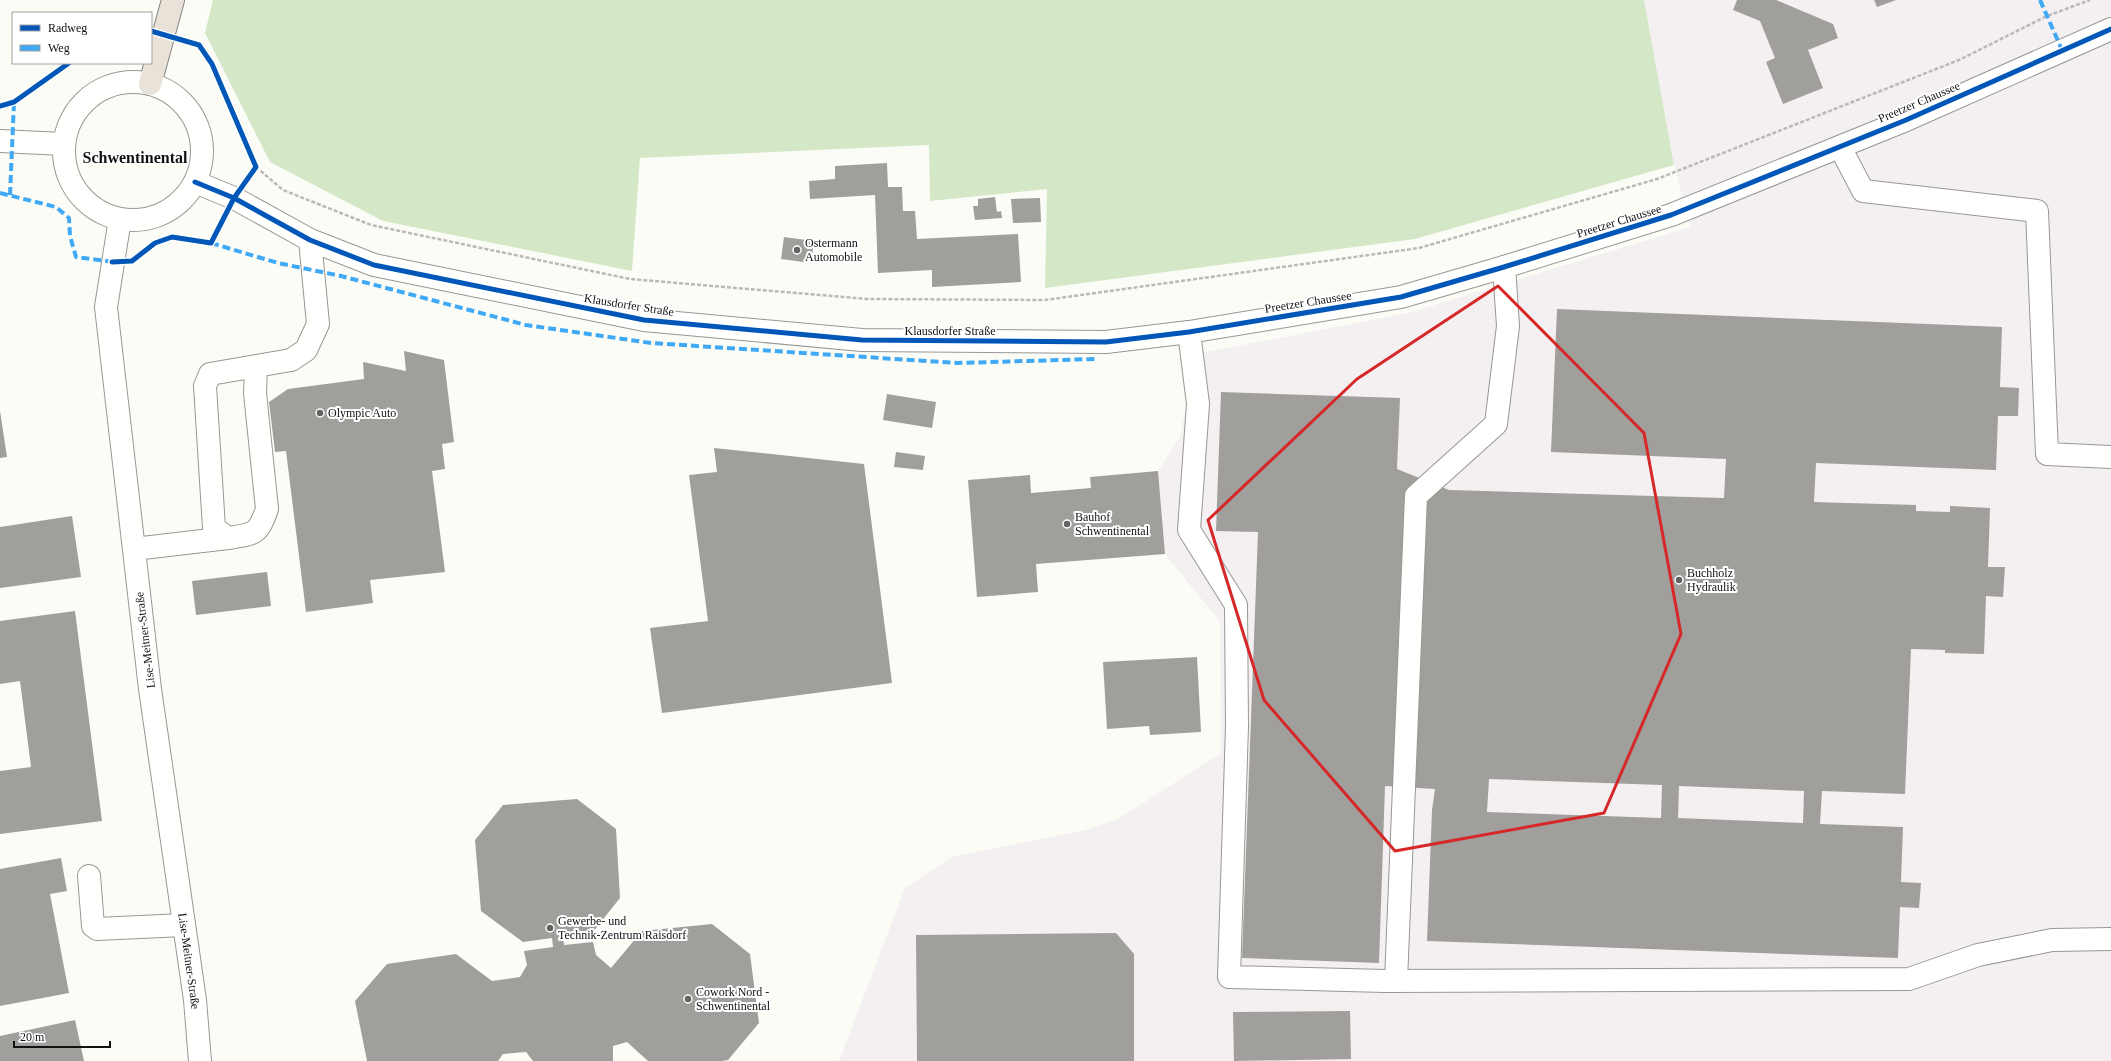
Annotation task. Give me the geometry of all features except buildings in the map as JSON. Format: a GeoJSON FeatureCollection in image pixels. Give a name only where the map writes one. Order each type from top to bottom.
{"type":"FeatureCollection","features":[{"type":"Feature","properties":{"kind":"highway"},"geometry":{"type":"LineString","coordinates":[[150,84],[173,0]]}},
{"type":"Feature","properties":{"kind":"street","name":"Preetzer Chaussee"},"geometry":{"type":"LineString","coordinates":[[1106,342],[1189,332],[1401,297],[1504,267],[1671,215],[1906,120],[2111,29]]}},
{"type":"Feature","properties":{"kind":"street"},"geometry":{"type":"LineString","coordinates":[[130,82],[150,84],[169,91],[184,105],[196,122],[201,141],[201,155],[195,182],[182,200],[164,213],[142,220],[120,219],[100,212],[89,204],[72,184],[65,165],[64,144],[69,125],[78,108],[93,94],[111,85],[130,82]]}},
{"type":"Feature","properties":{"kind":"street"},"geometry":{"type":"LineString","coordinates":[[0,141],[64,144]]}},
{"type":"Feature","properties":{"kind":"street"},"geometry":{"type":"LineString","coordinates":[[1840,147],[1863,191],[2037,211],[2048,454],[2111,457]]}},
{"type":"Feature","properties":{"kind":"street","name":"Klausdorfer Straße"},"geometry":{"type":"LineString","coordinates":[[195,182],[234,198],[310,240],[374,265],[644,320],[862,340],[1106,342]]}},
{"type":"Feature","properties":{"kind":"street","name":"Lise-Meitner-Straße"},"geometry":{"type":"LineString","coordinates":[[120,219],[106,307],[150,689],[195,1000],[200,1061]]}},
{"type":"Feature","properties":{"kind":"street"},"geometry":{"type":"LineString","coordinates":[[228,538],[214,528],[205,386],[210,374],[222,370],[291,360],[306,350],[318,324],[310,240]]}},
{"type":"Feature","properties":{"kind":"street"},"geometry":{"type":"LineString","coordinates":[[1396,981],[1416,496],[1496,424],[1508,326],[1504,267]]}},
{"type":"Feature","properties":{"kind":"street"},"geometry":{"type":"LineString","coordinates":[[1189,332],[1198,404],[1189,530],[1236,605],[1237,726],[1229,977],[1396,981],[1909,979],[1978,955],[2052,940],[2111,939]]}},
{"type":"Feature","properties":{"kind":"street"},"geometry":{"type":"LineString","coordinates":[[134,549],[251,534],[262,525],[267,509],[255,393],[256,366]]}},
{"type":"Feature","properties":{"kind":"street"},"geometry":{"type":"LineString","coordinates":[[89,876],[93,926],[97,929],[184,925]]}},
{"type":"Feature","properties":{"kind":"path"},"geometry":{"type":"LineString","coordinates":[[256,167],[283,190],[371,225],[630,279],[868,299],[1045,300],[1419,248],[1657,179],[1959,60],[2047,16],[2090,0]]}},
{"type":"Feature","properties":{"kind":"highlighted area"},"geometry":{"type":"Polygon","coordinates":[[[1498,286],[1644,433],[1681,634],[1604,813],[1395,851],[1264,700],[1208,520],[1357,379],[1498,286]]]}},
{"type":"Feature","properties":{"kind":"shaded area"},"geometry":{"type":"Polygon","coordinates":[[[1644,0],[2111,0],[2111,1061],[839,1061],[905,888],[952,857],[1085,830],[1118,819],[1221,753],[1220,622],[1165,554],[1158,471],[1180,437],[1196,354],[1408,313],[1690,227],[1674,165],[1644,0]]]}},
{"type":"Feature","properties":{"kind":"green space"},"geometry":{"type":"Polygon","coordinates":[[[213,0],[1644,0],[1674,165],[1415,239],[1045,288],[1047,189],[930,201],[929,145],[640,158],[632,271],[383,221],[270,162],[205,33],[213,0]]]}},
{"type":"Feature","properties":{"kind":"marked path"},"geometry":{"type":"LineString","coordinates":[[2040,0],[2062,50]]}},
{"type":"Feature","properties":{"kind":"marked path"},"geometry":{"type":"LineString","coordinates":[[10,195],[14,102]]}},
{"type":"Feature","properties":{"kind":"marked path"},"geometry":{"type":"LineString","coordinates":[[0,193],[56,207],[69,218],[70,236],[76,257],[115,262]]}},
{"type":"Feature","properties":{"kind":"marked path"},"geometry":{"type":"LineString","coordinates":[[211,243],[278,263],[341,276],[526,325],[651,343],[957,363],[1095,359]]}},
{"type":"Feature","properties":{"kind":"cycle path"},"geometry":{"type":"LineString","coordinates":[[195,182],[234,198],[310,240],[374,265],[644,320],[862,340],[1106,342],[1189,332],[1401,297],[1504,267],[1671,215],[1906,120],[2111,29]]}},
{"type":"Feature","properties":{"kind":"cycle path"},"geometry":{"type":"LineString","coordinates":[[112,262],[132,261],[155,243],[172,237],[211,243],[234,198],[256,167],[212,64],[199,45],[152,31]]}},
{"type":"Feature","properties":{"kind":"cycle path"},"geometry":{"type":"LineString","coordinates":[[0,106],[14,102],[68,64]]}},
{"type":"Feature","properties":{"kind":"place","name":"Ostermann Automobile"},"geometry":{"type":"Point","coordinates":[797,250]}},
{"type":"Feature","properties":{"kind":"place","name":"Olympic Auto"},"geometry":{"type":"Point","coordinates":[320,413]}},
{"type":"Feature","properties":{"kind":"place","name":"Bauhof Schwentinental"},"geometry":{"type":"Point","coordinates":[1067,524]}},
{"type":"Feature","properties":{"kind":"place","name":"Buchholz Hydraulik"},"geometry":{"type":"Point","coordinates":[1679,580]}},
{"type":"Feature","properties":{"kind":"place","name":"Gewerbe- und Technik-Zentrum Raisdorf"},"geometry":{"type":"Point","coordinates":[550,928]}},
{"type":"Feature","properties":{"kind":"place","name":"Cowork Nord - Schwentinental"},"geometry":{"type":"Point","coordinates":[688,999]}},
{"type":"Feature","properties":{"kind":"district","name":"Schwentinental"},"geometry":{"type":"Point","coordinates":[135,157]}}]}
